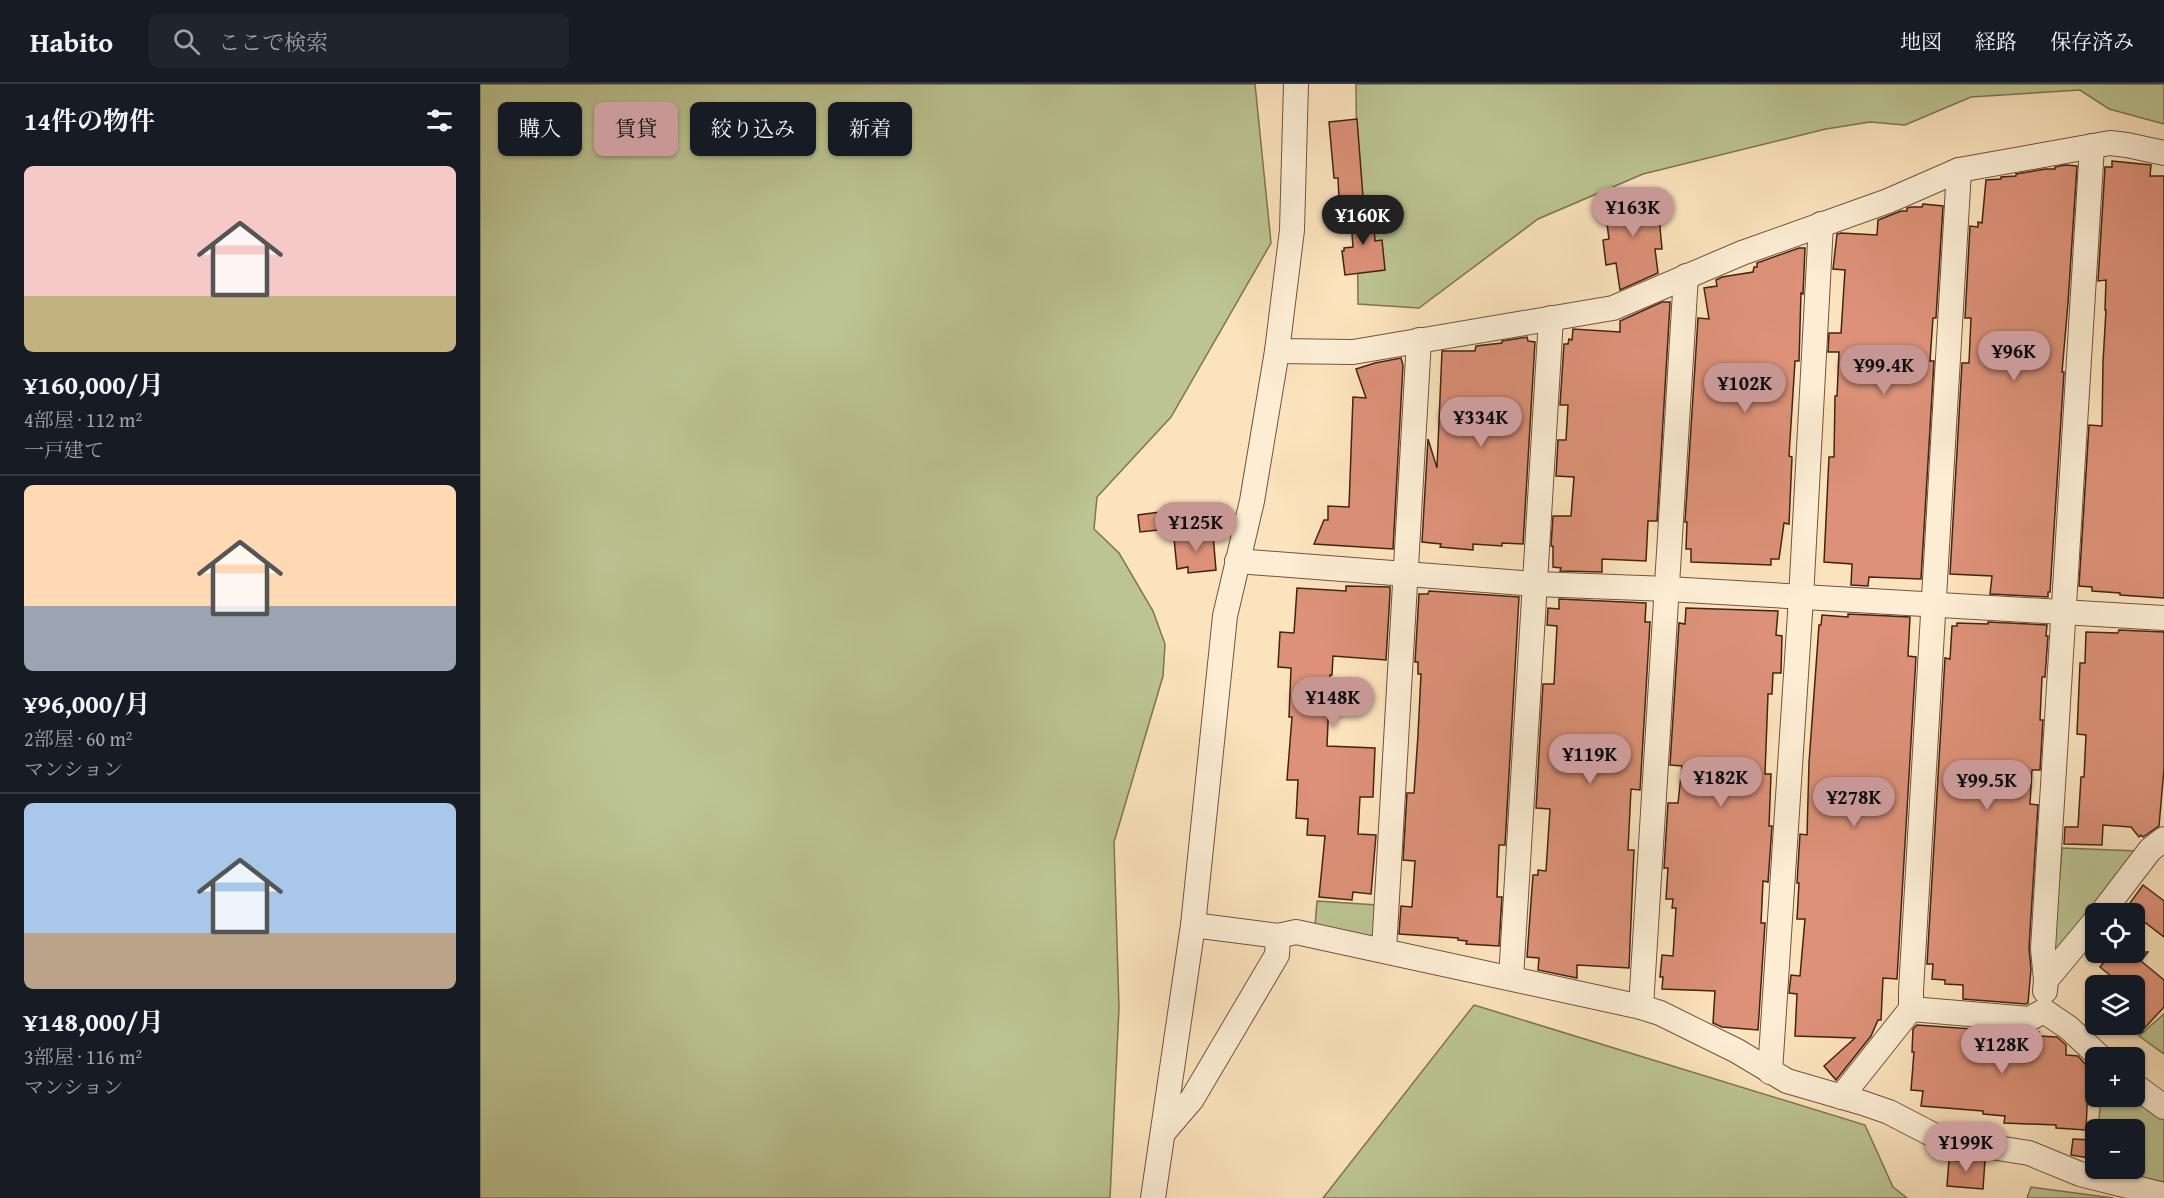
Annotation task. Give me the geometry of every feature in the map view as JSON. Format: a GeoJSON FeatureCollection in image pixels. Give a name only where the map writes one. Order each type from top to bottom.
{"type":"FeatureCollection","features":[{"type":"Feature","properties":{"kind":"street"},"geometry":{"type":"LineString","coordinates":[[1153,1198],[1193,925],[1225,616],[1260,460],[1277,351],[1292,230],[1296,84]]}},
{"type":"Feature","properties":{"kind":"street"},"geometry":{"type":"LineString","coordinates":[[1277,351],[1353,352],[1613,308],[1686,276],[1888,201],[1959,170],[2110,143],[2164,153]]}},
{"type":"Feature","properties":{"kind":"street"},"geometry":{"type":"LineString","coordinates":[[2044,1011],[2046,980],[2043,949],[2092,146]]}},
{"type":"Feature","properties":{"kind":"street"},"geometry":{"type":"LineString","coordinates":[[1841,1097],[1911,1009],[1959,170]]}},
{"type":"Feature","properties":{"kind":"street"},"geometry":{"type":"LineString","coordinates":[[1770,1072],[1801,598],[1821,224]]}},
{"type":"Feature","properties":{"kind":"street"},"geometry":{"type":"LineString","coordinates":[[1641,1007],[1686,276]]}},
{"type":"Feature","properties":{"kind":"street"},"geometry":{"type":"LineString","coordinates":[[1511,978],[1551,318]]}},
{"type":"Feature","properties":{"kind":"street"},"geometry":{"type":"LineString","coordinates":[[1384,950],[1419,340]]}},
{"type":"Feature","properties":{"kind":"street"},"geometry":{"type":"LineString","coordinates":[[1237,561],[1536,584],[1668,589],[2164,618]]}},
{"type":"Feature","properties":{"kind":"street"},"geometry":{"type":"LineString","coordinates":[[2109,903],[2150,850],[2164,839]]}},
{"type":"Feature","properties":{"kind":"street"},"geometry":{"type":"LineString","coordinates":[[1193,925],[1278,936],[1296,932],[1641,1007],[1737,1051],[1787,1081],[1889,1112],[1941,1139],[2029,1153],[2080,1174],[2164,1195]]}},
{"type":"Feature","properties":{"kind":"street"},"geometry":{"type":"LineString","coordinates":[[2046,980],[2085,933]]}},
{"type":"Feature","properties":{"kind":"street"},"geometry":{"type":"LineString","coordinates":[[1163,1133],[1192,1099],[1277,955],[1278,936]]}},
{"type":"Feature","properties":{"kind":"street"},"geometry":{"type":"LineString","coordinates":[[1911,1009],[2029,1019],[2044,1011]]}},
{"type":"Feature","properties":{"kind":"street"},"geometry":{"type":"LineString","coordinates":[[2044,1011],[2069,1028],[2089,1047]]}},
{"type":"Feature","properties":{"kind":"street"},"geometry":{"type":"LineString","coordinates":[[2145,1093],[2164,1107]]}},
{"type":"Feature","properties":{"kind":"green space"},"geometry":{"type":"Polygon","coordinates":[[[480,84],[1255,84],[1271,243],[1171,417],[1097,497],[1094,529],[1119,553],[1153,611],[1165,644],[1163,676],[1114,842],[1119,1008],[1110,1198],[480,1198],[480,84]]]}},
{"type":"Feature","properties":{"kind":"green space"},"geometry":{"type":"Polygon","coordinates":[[[1356,84],[2164,84],[2164,124],[2109,109],[2080,90],[1971,97],[1905,125],[1870,122],[1826,129],[1643,174],[1538,219],[1419,308],[1358,304],[1356,84]]]}},
{"type":"Feature","properties":{"kind":"green space"},"geometry":{"type":"Polygon","coordinates":[[[2062,848],[2138,851],[2098,903],[2085,903],[2085,920],[2060,952],[2054,946],[2062,848]]]}},
{"type":"Feature","properties":{"kind":"green space"},"geometry":{"type":"Polygon","coordinates":[[[1317,901],[1377,905],[1374,935],[1368,938],[1315,926],[1317,901]]]}},
{"type":"Feature","properties":{"kind":"green space"},"geometry":{"type":"Polygon","coordinates":[[[1474,1005],[1865,1125],[1893,1187],[1907,1198],[1323,1198],[1474,1005]]]}},
{"type":"Feature","properties":{"kind":"green space"},"geometry":{"type":"Polygon","coordinates":[[[2164,1014],[2164,1054],[2139,1036],[2145,1035],[2145,1031],[2164,1014]]]}},
{"type":"Feature","properties":{"kind":"green space"},"geometry":{"type":"Polygon","coordinates":[[[2145,1105],[2164,1119],[2164,1184],[2144,1179],[2145,1119],[2099,1119],[2100,1107],[2145,1107],[2145,1105]]]}},
{"type":"Feature","properties":{"kind":"green space"},"geometry":{"type":"Polygon","coordinates":[[[2031,1187],[2113,1198],[2027,1198],[2031,1187]]]}},
{"type":"Feature","properties":{"kind":"building"},"geometry":{"type":"Polygon","coordinates":[[[1357,119],[1363,197],[1339,199],[1338,178],[1334,178],[1329,122],[1357,119]]]}},
{"type":"Feature","properties":{"kind":"building"},"geometry":{"type":"Polygon","coordinates":[[[2112,161],[2151,165],[2150,176],[2164,176],[2164,598],[2120,595],[2120,593],[2092,591],[2092,587],[2079,586],[2089,425],[2102,426],[2106,280],[2098,281],[2105,167],[2112,167],[2112,161]]]}},
{"type":"Feature","properties":{"kind":"building"},"geometry":{"type":"Polygon","coordinates":[[[2077,166],[2062,372],[2064,372],[2050,592],[2048,592],[2048,597],[1990,594],[1992,576],[1950,574],[1962,363],[1969,363],[1971,318],[1965,318],[1970,226],[1978,227],[1978,222],[1982,223],[1986,180],[2055,169],[2055,167],[2077,166]]]}},
{"type":"Feature","properties":{"kind":"building"},"geometry":{"type":"Polygon","coordinates":[[[1657,194],[1662,249],[1655,249],[1658,273],[1620,290],[1616,263],[1606,265],[1603,240],[1609,239],[1604,201],[1657,194]]]}},
{"type":"Feature","properties":{"kind":"building"},"geometry":{"type":"Polygon","coordinates":[[[1923,204],[1943,206],[1936,318],[1933,318],[1930,361],[1934,361],[1921,579],[1869,577],[1868,586],[1851,585],[1852,564],[1824,562],[1829,457],[1834,457],[1835,396],[1837,396],[1839,352],[1828,352],[1829,333],[1841,333],[1845,270],[1833,269],[1837,234],[1877,235],[1878,220],[1907,211],[1907,208],[1922,207],[1923,204]]]}},
{"type":"Feature","properties":{"kind":"building"},"geometry":{"type":"Polygon","coordinates":[[[1370,207],[1375,241],[1382,240],[1385,270],[1345,275],[1342,251],[1344,248],[1353,247],[1350,209],[1370,207]]]}},
{"type":"Feature","properties":{"kind":"building"},"geometry":{"type":"Polygon","coordinates":[[[1805,248],[1799,361],[1795,361],[1789,456],[1792,457],[1789,524],[1784,523],[1779,559],[1771,559],[1771,565],[1691,562],[1691,549],[1686,549],[1687,522],[1685,522],[1698,318],[1709,319],[1704,288],[1717,286],[1716,280],[1722,277],[1753,272],[1757,263],[1805,248]]]}},
{"type":"Feature","properties":{"kind":"building"},"geometry":{"type":"Polygon","coordinates":[[[1662,302],[1670,302],[1670,304],[1657,521],[1648,521],[1646,561],[1602,559],[1602,572],[1560,571],[1561,568],[1553,567],[1553,546],[1551,546],[1553,516],[1571,516],[1574,477],[1556,476],[1558,440],[1566,440],[1568,405],[1560,405],[1564,344],[1568,344],[1569,339],[1572,340],[1573,329],[1620,332],[1620,321],[1662,302]]]}},
{"type":"Feature","properties":{"kind":"building"},"geometry":{"type":"Polygon","coordinates":[[[1527,337],[1528,341],[1535,342],[1523,544],[1502,543],[1502,546],[1473,544],[1473,550],[1440,547],[1441,544],[1422,542],[1428,439],[1437,468],[1442,351],[1475,351],[1476,346],[1527,337]]]}},
{"type":"Feature","properties":{"kind":"building"},"geometry":{"type":"Polygon","coordinates":[[[1401,358],[1403,365],[1393,549],[1314,544],[1324,520],[1328,520],[1328,506],[1349,507],[1353,397],[1366,398],[1356,369],[1401,358]]]}},
{"type":"Feature","properties":{"kind":"building"},"geometry":{"type":"Polygon","coordinates":[[[1175,510],[1177,528],[1140,532],[1138,515],[1175,510]]]}},
{"type":"Feature","properties":{"kind":"building"},"geometry":{"type":"Polygon","coordinates":[[[1213,534],[1216,570],[1188,573],[1188,567],[1177,569],[1174,538],[1213,534]]]}},
{"type":"Feature","properties":{"kind":"building"},"geometry":{"type":"Polygon","coordinates":[[[1346,586],[1390,587],[1386,660],[1333,656],[1332,675],[1330,675],[1327,746],[1375,748],[1373,797],[1360,797],[1358,834],[1376,835],[1371,894],[1353,892],[1352,900],[1319,897],[1325,836],[1307,835],[1308,819],[1296,818],[1298,780],[1287,780],[1292,717],[1289,717],[1291,668],[1278,667],[1280,632],[1294,633],[1297,588],[1346,591],[1346,586]]]}},
{"type":"Feature","properties":{"kind":"building"},"geometry":{"type":"Polygon","coordinates":[[[1429,591],[1519,597],[1505,845],[1499,845],[1497,897],[1502,897],[1499,946],[1466,944],[1467,941],[1458,940],[1458,938],[1399,934],[1401,906],[1412,907],[1415,861],[1403,860],[1407,793],[1414,793],[1418,735],[1421,674],[1418,674],[1418,662],[1415,662],[1419,594],[1428,594],[1429,591]]]}},
{"type":"Feature","properties":{"kind":"building"},"geometry":{"type":"Polygon","coordinates":[[[1559,599],[1646,603],[1645,622],[1650,622],[1640,790],[1631,789],[1628,850],[1634,850],[1629,968],[1577,965],[1577,978],[1538,970],[1539,958],[1527,957],[1533,875],[1538,875],[1538,870],[1546,871],[1550,809],[1536,808],[1543,684],[1554,684],[1557,626],[1547,625],[1548,608],[1559,609],[1559,599]]]}},
{"type":"Feature","properties":{"kind":"building"},"geometry":{"type":"Polygon","coordinates":[[[1686,608],[1778,611],[1776,635],[1782,636],[1781,673],[1773,673],[1772,694],[1768,694],[1765,774],[1771,774],[1769,826],[1772,826],[1768,882],[1763,881],[1761,923],[1765,923],[1758,1030],[1722,1027],[1713,1023],[1715,991],[1662,989],[1663,977],[1660,977],[1662,955],[1673,956],[1676,908],[1672,908],[1673,899],[1666,899],[1668,868],[1664,868],[1668,803],[1678,803],[1682,766],[1670,765],[1679,623],[1685,624],[1686,608]]]}},
{"type":"Feature","properties":{"kind":"building"},"geometry":{"type":"Polygon","coordinates":[[[1848,614],[1910,617],[1908,656],[1916,657],[1897,979],[1883,978],[1881,1020],[1878,1020],[1871,1036],[1836,1080],[1824,1066],[1855,1038],[1795,1036],[1797,994],[1789,993],[1791,975],[1800,976],[1805,919],[1797,919],[1799,883],[1797,883],[1800,834],[1807,835],[1809,763],[1819,625],[1821,625],[1822,615],[1848,617],[1848,614]]]}},
{"type":"Feature","properties":{"kind":"building"},"geometry":{"type":"Polygon","coordinates":[[[1988,622],[2047,625],[2045,677],[2042,677],[2040,720],[2043,720],[2040,770],[2032,770],[2030,804],[2038,805],[2029,948],[2031,969],[2028,1003],[2026,1004],[1963,999],[1963,985],[1945,984],[1945,980],[1932,979],[1933,964],[1927,964],[1945,658],[1950,659],[1952,626],[1957,626],[1957,623],[1988,624],[1988,622]]]}},
{"type":"Feature","properties":{"kind":"building"},"geometry":{"type":"Polygon","coordinates":[[[2119,630],[2164,632],[2164,769],[2159,826],[2143,837],[2141,835],[2139,837],[2131,827],[2103,825],[2102,845],[2064,844],[2065,827],[2078,827],[2081,777],[2084,777],[2086,735],[2077,734],[2080,663],[2085,663],[2086,632],[2118,633],[2119,630]]]}},
{"type":"Feature","properties":{"kind":"building"},"geometry":{"type":"Polygon","coordinates":[[[2143,885],[2164,901],[2164,937],[2145,922],[2145,903],[2130,903],[2143,885]]]}},
{"type":"Feature","properties":{"kind":"building"},"geometry":{"type":"Polygon","coordinates":[[[2103,963],[2143,963],[2164,980],[2164,1007],[2145,1028],[2145,975],[2110,975],[2100,967],[2103,963]]]}},
{"type":"Feature","properties":{"kind":"building"},"geometry":{"type":"Polygon","coordinates":[[[1917,1025],[2039,1032],[2039,1036],[2057,1037],[2066,1045],[2066,1055],[2078,1056],[2085,1064],[2085,1107],[2087,1107],[2085,1130],[2056,1128],[2056,1125],[2004,1123],[2005,1116],[1983,1114],[1983,1111],[1921,1106],[1923,1091],[1911,1090],[1913,1029],[1917,1025]]]}},
{"type":"Feature","properties":{"kind":"building"},"geometry":{"type":"Polygon","coordinates":[[[2073,1139],[2085,1140],[2085,1157],[2071,1155],[2073,1139]]]}},
{"type":"Feature","properties":{"kind":"building"},"geometry":{"type":"Polygon","coordinates":[[[1960,1156],[1985,1160],[1983,1189],[1947,1186],[1949,1160],[1959,1161],[1960,1156]]]}}]}
